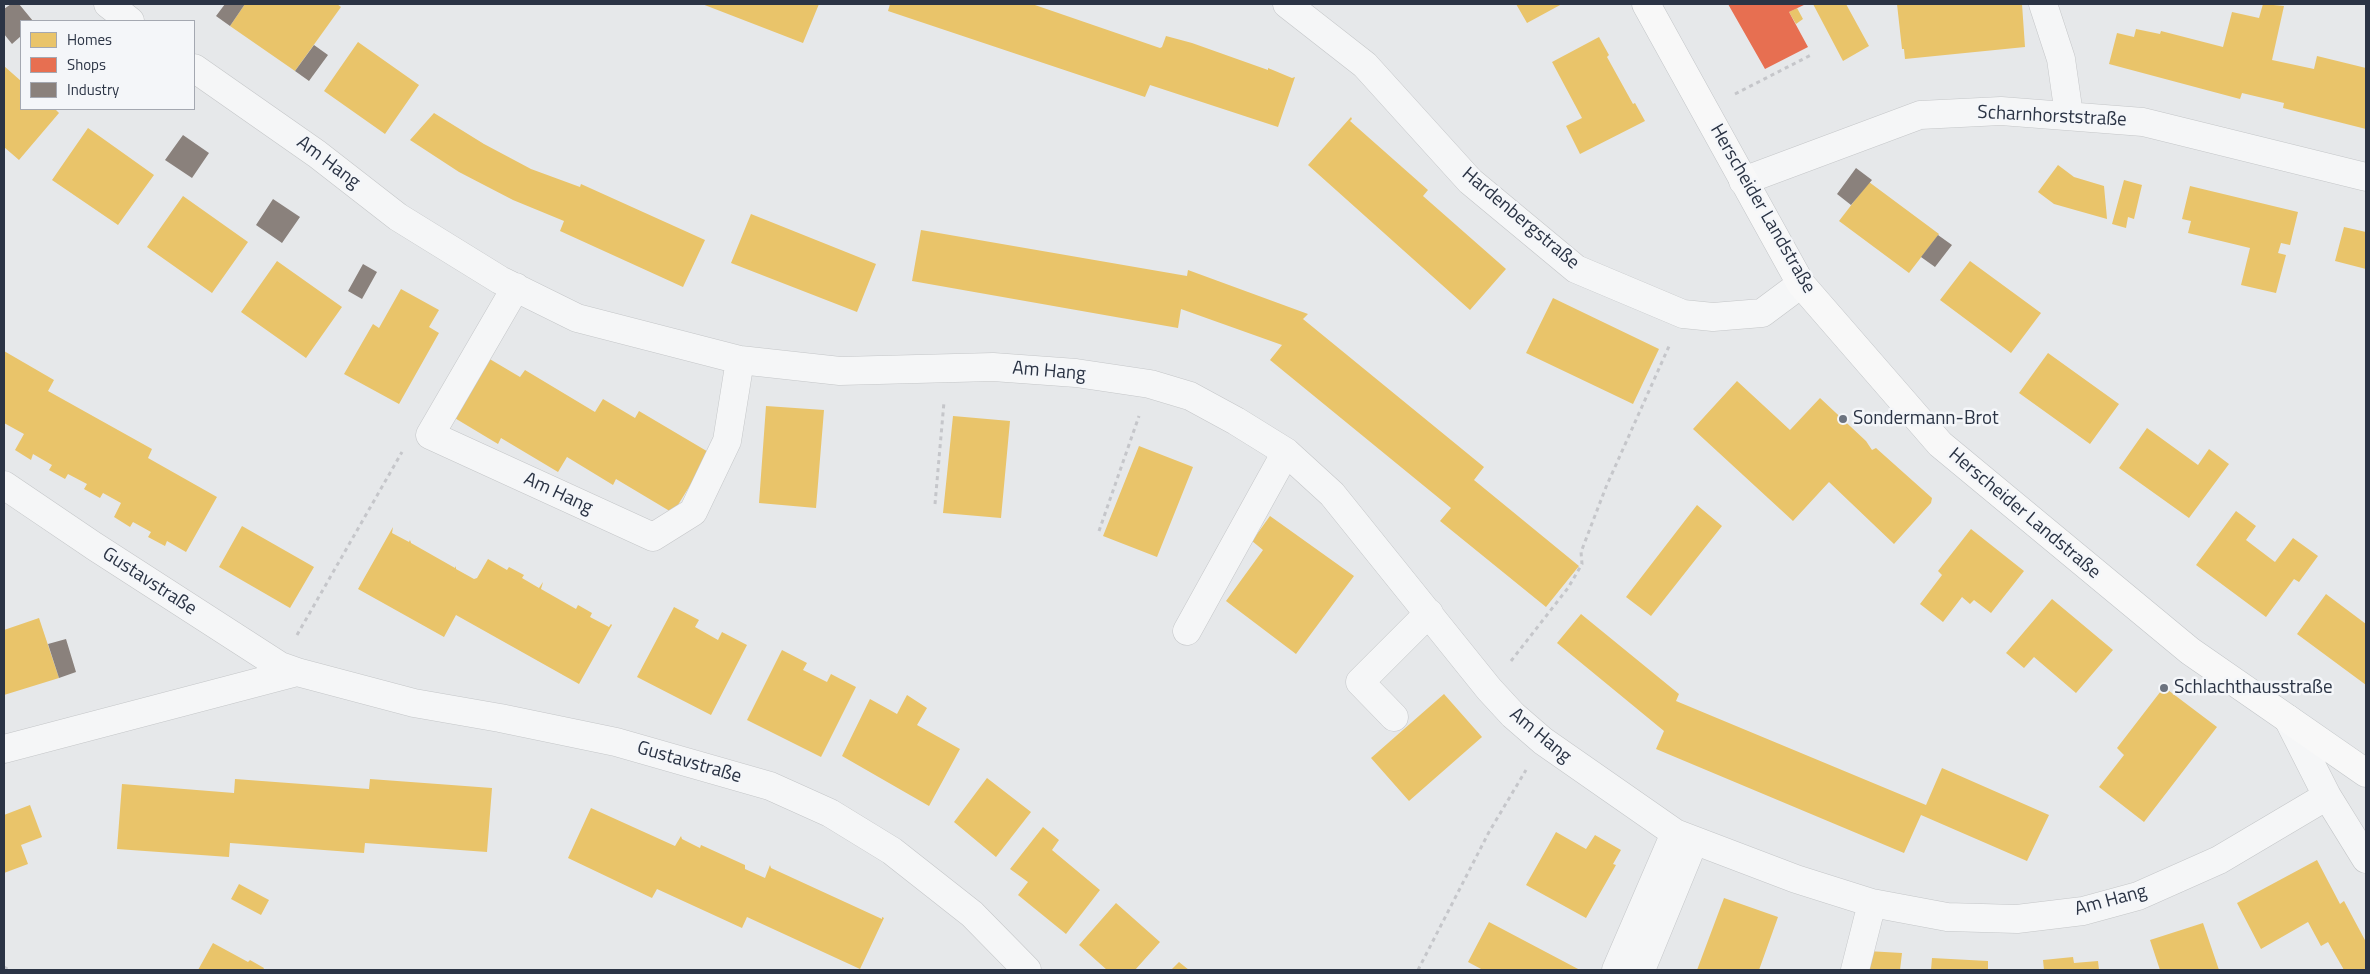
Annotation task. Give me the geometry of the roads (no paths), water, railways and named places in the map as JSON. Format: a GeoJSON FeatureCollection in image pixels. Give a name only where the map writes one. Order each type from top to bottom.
{"type":"FeatureCollection","features":[{"type":"Feature","properties":{"kind":"main road","name":"Herscheider Landstraße"},"geometry":{"type":"LineString","coordinates":[[1646,4],[1801,284],[1940,444],[2190,651],[2366,773]]}},
{"type":"Feature","properties":{"kind":"street"},"geometry":{"type":"LineString","coordinates":[[108,4],[129,20]]}},
{"type":"Feature","properties":{"kind":"street","name":"Hardenbergstraße"},"geometry":{"type":"LineString","coordinates":[[1286,4],[1365,65],[1470,181],[1576,269],[1683,314],[1713,317],[1762,314],[1801,284]]}},
{"type":"Feature","properties":{"kind":"street"},"geometry":{"type":"LineString","coordinates":[[2043,4],[2061,59],[2069,115]]}},
{"type":"Feature","properties":{"kind":"street","name":"Am Hang"},"geometry":{"type":"LineString","coordinates":[[195,69],[317,154],[398,217],[500,280],[577,318],[740,360],[840,371],[993,367],[1076,373],[1150,384],[1190,396],[1236,421],[1286,452],[1332,494],[1488,689],[1513,715],[1543,741],[1685,837],[1796,879],[1872,903],[1947,917],[2017,919],[2083,911],[2138,896],[2219,860],[2327,796]]}},
{"type":"Feature","properties":{"kind":"street","name":"Scharnhorststraße"},"geometry":{"type":"LineString","coordinates":[[1743,181],[1920,114],[2001,111],[2143,122],[2366,177]]}},
{"type":"Feature","properties":{"kind":"street","name":"Am Hang"},"geometry":{"type":"LineString","coordinates":[[516,287],[430,435],[653,537],[693,512],[726,441],[740,360]]}},
{"type":"Feature","properties":{"kind":"street"},"geometry":{"type":"LineString","coordinates":[[1187,632],[1286,452]]}},
{"type":"Feature","properties":{"kind":"street","name":"Gustavstraße"},"geometry":{"type":"LineString","coordinates":[[4,485],[94,546],[288,669],[414,703],[500,718],[616,742],[770,786],[830,813],[892,850],[972,914],[1027,970]]}},
{"type":"Feature","properties":{"kind":"street"},"geometry":{"type":"LineString","coordinates":[[1394,717],[1360,682],[1429,613]]}},
{"type":"Feature","properties":{"kind":"street","name":"Gustavstraße"},"geometry":{"type":"LineString","coordinates":[[4,749],[288,669]]}},
{"type":"Feature","properties":{"kind":"street"},"geometry":{"type":"LineString","coordinates":[[2288,718],[2327,796],[2366,859]]}},
{"type":"Feature","properties":{"kind":"street"},"geometry":{"type":"LineString","coordinates":[[1616,970],[1685,837]]}},
{"type":"Feature","properties":{"kind":"street"},"geometry":{"type":"LineString","coordinates":[[1641,970],[1685,837]]}},
{"type":"Feature","properties":{"kind":"street"},"geometry":{"type":"LineString","coordinates":[[1855,970],[1872,903]]}},
{"type":"Feature","properties":{"kind":"place","name":"Sondermann-Brot"},"geometry":{"type":"Point","coordinates":[1843,419]}},
{"type":"Feature","properties":{"kind":"place","name":"Schlachthausstraße"},"geometry":{"type":"Point","coordinates":[2164,688]}}]}
